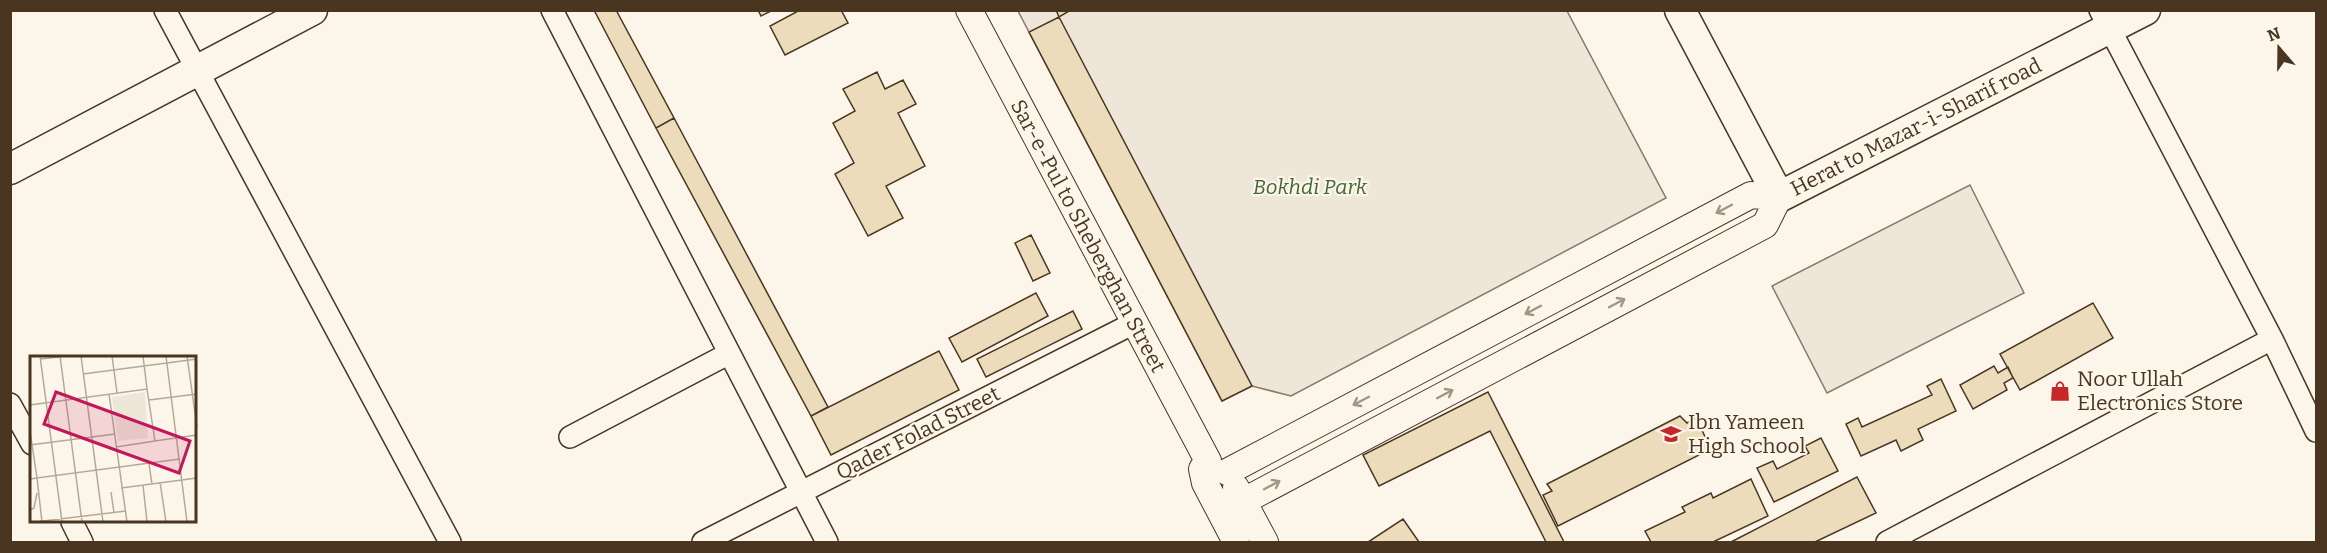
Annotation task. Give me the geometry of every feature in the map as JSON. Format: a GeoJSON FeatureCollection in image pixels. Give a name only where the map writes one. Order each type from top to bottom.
{"type":"FeatureCollection","features":[{"type":"Feature","properties":{"kind":"highway"},"geometry":{"type":"LineString","coordinates":[[10,169],[312,10]]}},
{"type":"Feature","properties":{"kind":"highway","name":"Herat to Mazar-i-Sharif road"},"geometry":{"type":"LineString","coordinates":[[1680,10],[1779,197],[2105,20],[2145,10]]}},
{"type":"Feature","properties":{"kind":"main road","name":"Sar-e-Pul to Sheberghan Street"},"geometry":{"type":"LineString","coordinates":[[969,10],[1134,323],[1217,466],[1243,501],[1265,543]]}},
{"type":"Feature","properties":{"kind":"main road"},"geometry":{"type":"LineString","coordinates":[[1221,513],[1765,225],[1779,197],[1751,195],[1217,466],[1202,469],[1205,483],[1236,543]]}},
{"type":"Feature","properties":{"kind":"street"},"geometry":{"type":"LineString","coordinates":[[165,10],[450,543]]}},
{"type":"Feature","properties":{"kind":"street"},"geometry":{"type":"LineString","coordinates":[[552,10],[827,543]]}},
{"type":"Feature","properties":{"kind":"street"},"geometry":{"type":"LineString","coordinates":[[2105,20],[2272,339],[2316,431]]}},
{"type":"Feature","properties":{"kind":"street","name":"Qader Folad Street"},"geometry":{"type":"LineString","coordinates":[[703,543],[1134,323]]}},
{"type":"Feature","properties":{"kind":"street"},"geometry":{"type":"LineString","coordinates":[[1887,543],[2272,339]]}},
{"type":"Feature","properties":{"kind":"street"},"geometry":{"type":"LineString","coordinates":[[570,437],[728,354]]}},
{"type":"Feature","properties":{"kind":"street"},"geometry":{"type":"LineString","coordinates":[[10,404],[30,440]]}},
{"type":"Feature","properties":{"kind":"street"},"geometry":{"type":"LineString","coordinates":[[72,523],[82,543]]}},
{"type":"Feature","properties":{"kind":"green space","name":"Bokhdi Park"},"geometry":{"type":"Polygon","coordinates":[[[1018,11],[1567,11],[1666,198],[1291,396],[1252,386],[1222,401],[1018,11]]]}},
{"type":"Feature","properties":{"kind":"green space"},"geometry":{"type":"Polygon","coordinates":[[[1970,185],[2024,293],[1827,393],[1772,286],[1970,185]]]}},
{"type":"Feature","properties":{"kind":"building"},"geometry":{"type":"Polygon","coordinates":[[[594,10],[616,10],[674,118],[656,128],[594,10]]]}},
{"type":"Feature","properties":{"kind":"building"},"geometry":{"type":"Polygon","coordinates":[[[758,10],[773,10],[761,16],[758,10]]]}},
{"type":"Feature","properties":{"kind":"building"},"geometry":{"type":"Polygon","coordinates":[[[800,10],[841,10],[848,23],[785,55],[770,26],[800,10]]]}},
{"type":"Feature","properties":{"kind":"building"},"geometry":{"type":"Polygon","coordinates":[[[1056,10],[1071,10],[1059,17],[1056,10]]]}},
{"type":"Feature","properties":{"kind":"building"},"geometry":{"type":"Polygon","coordinates":[[[1059,17],[1252,386],[1222,401],[1029,32],[1059,17]]]}},
{"type":"Feature","properties":{"kind":"building"},"geometry":{"type":"Polygon","coordinates":[[[877,72],[885,89],[903,80],[916,104],[898,113],[925,166],[886,186],[903,218],[868,236],[835,174],[854,163],[833,123],[855,111],[843,89],[877,72]]]}},
{"type":"Feature","properties":{"kind":"building"},"geometry":{"type":"Polygon","coordinates":[[[674,118],[828,407],[811,416],[656,128],[674,118]]]}},
{"type":"Feature","properties":{"kind":"building"},"geometry":{"type":"Polygon","coordinates":[[[1031,235],[1050,273],[1033,281],[1015,243],[1031,235]]]}},
{"type":"Feature","properties":{"kind":"building"},"geometry":{"type":"Polygon","coordinates":[[[1036,293],[1048,316],[962,362],[949,338],[1036,293]]]}},
{"type":"Feature","properties":{"kind":"building"},"geometry":{"type":"Polygon","coordinates":[[[2093,303],[2113,338],[2020,390],[2000,354],[2093,303]]]}},
{"type":"Feature","properties":{"kind":"building"},"geometry":{"type":"Polygon","coordinates":[[[1073,311],[1082,329],[986,377],[977,359],[1073,311]]]}},
{"type":"Feature","properties":{"kind":"building"},"geometry":{"type":"Polygon","coordinates":[[[939,351],[959,390],[831,455],[811,416],[939,351]]]}},
{"type":"Feature","properties":{"kind":"building"},"geometry":{"type":"Polygon","coordinates":[[[1994,366],[1998,373],[2008,367],[2013,378],[2004,383],[2007,390],[1973,409],[1960,385],[1994,366]]]}},
{"type":"Feature","properties":{"kind":"building"},"geometry":{"type":"Polygon","coordinates":[[[1941,379],[1956,411],[1918,429],[1923,440],[1901,451],[1896,440],[1861,456],[1846,424],[1858,418],[1862,427],[1932,395],[1927,386],[1941,379]]]}},
{"type":"Feature","properties":{"kind":"building"},"geometry":{"type":"Polygon","coordinates":[[[1488,392],[1564,542],[1546,542],[1490,431],[1379,486],[1363,455],[1488,392]]]}},
{"type":"Feature","properties":{"kind":"building"},"geometry":{"type":"Polygon","coordinates":[[[1680,416],[1687,423],[1696,418],[1711,449],[1558,526],[1543,495],[1552,491],[1547,484],[1680,416]]]}},
{"type":"Feature","properties":{"kind":"building"},"geometry":{"type":"Polygon","coordinates":[[[1821,438],[1838,471],[1774,502],[1757,468],[1773,461],[1777,469],[1809,453],[1805,446],[1821,438]]]}},
{"type":"Feature","properties":{"kind":"building"},"geometry":{"type":"Polygon","coordinates":[[[1857,477],[1876,513],[1815,542],[1731,542],[1857,477]]]}},
{"type":"Feature","properties":{"kind":"building"},"geometry":{"type":"Polygon","coordinates":[[[1751,479],[1768,516],[1713,542],[1651,542],[1645,531],[1685,512],[1682,507],[1711,493],[1713,498],[1751,479]]]}},
{"type":"Feature","properties":{"kind":"building"},"geometry":{"type":"Polygon","coordinates":[[[1403,519],[1419,542],[1368,542],[1403,519]]]}},
{"type":"Feature","properties":{"kind":"place","name":"Noor Ullah Electronics Store"},"geometry":{"type":"Point","coordinates":[2060,391]}},
{"type":"Feature","properties":{"kind":"place","name":"Ibn Yameen High School"},"geometry":{"type":"Point","coordinates":[1671,434]}}]}
